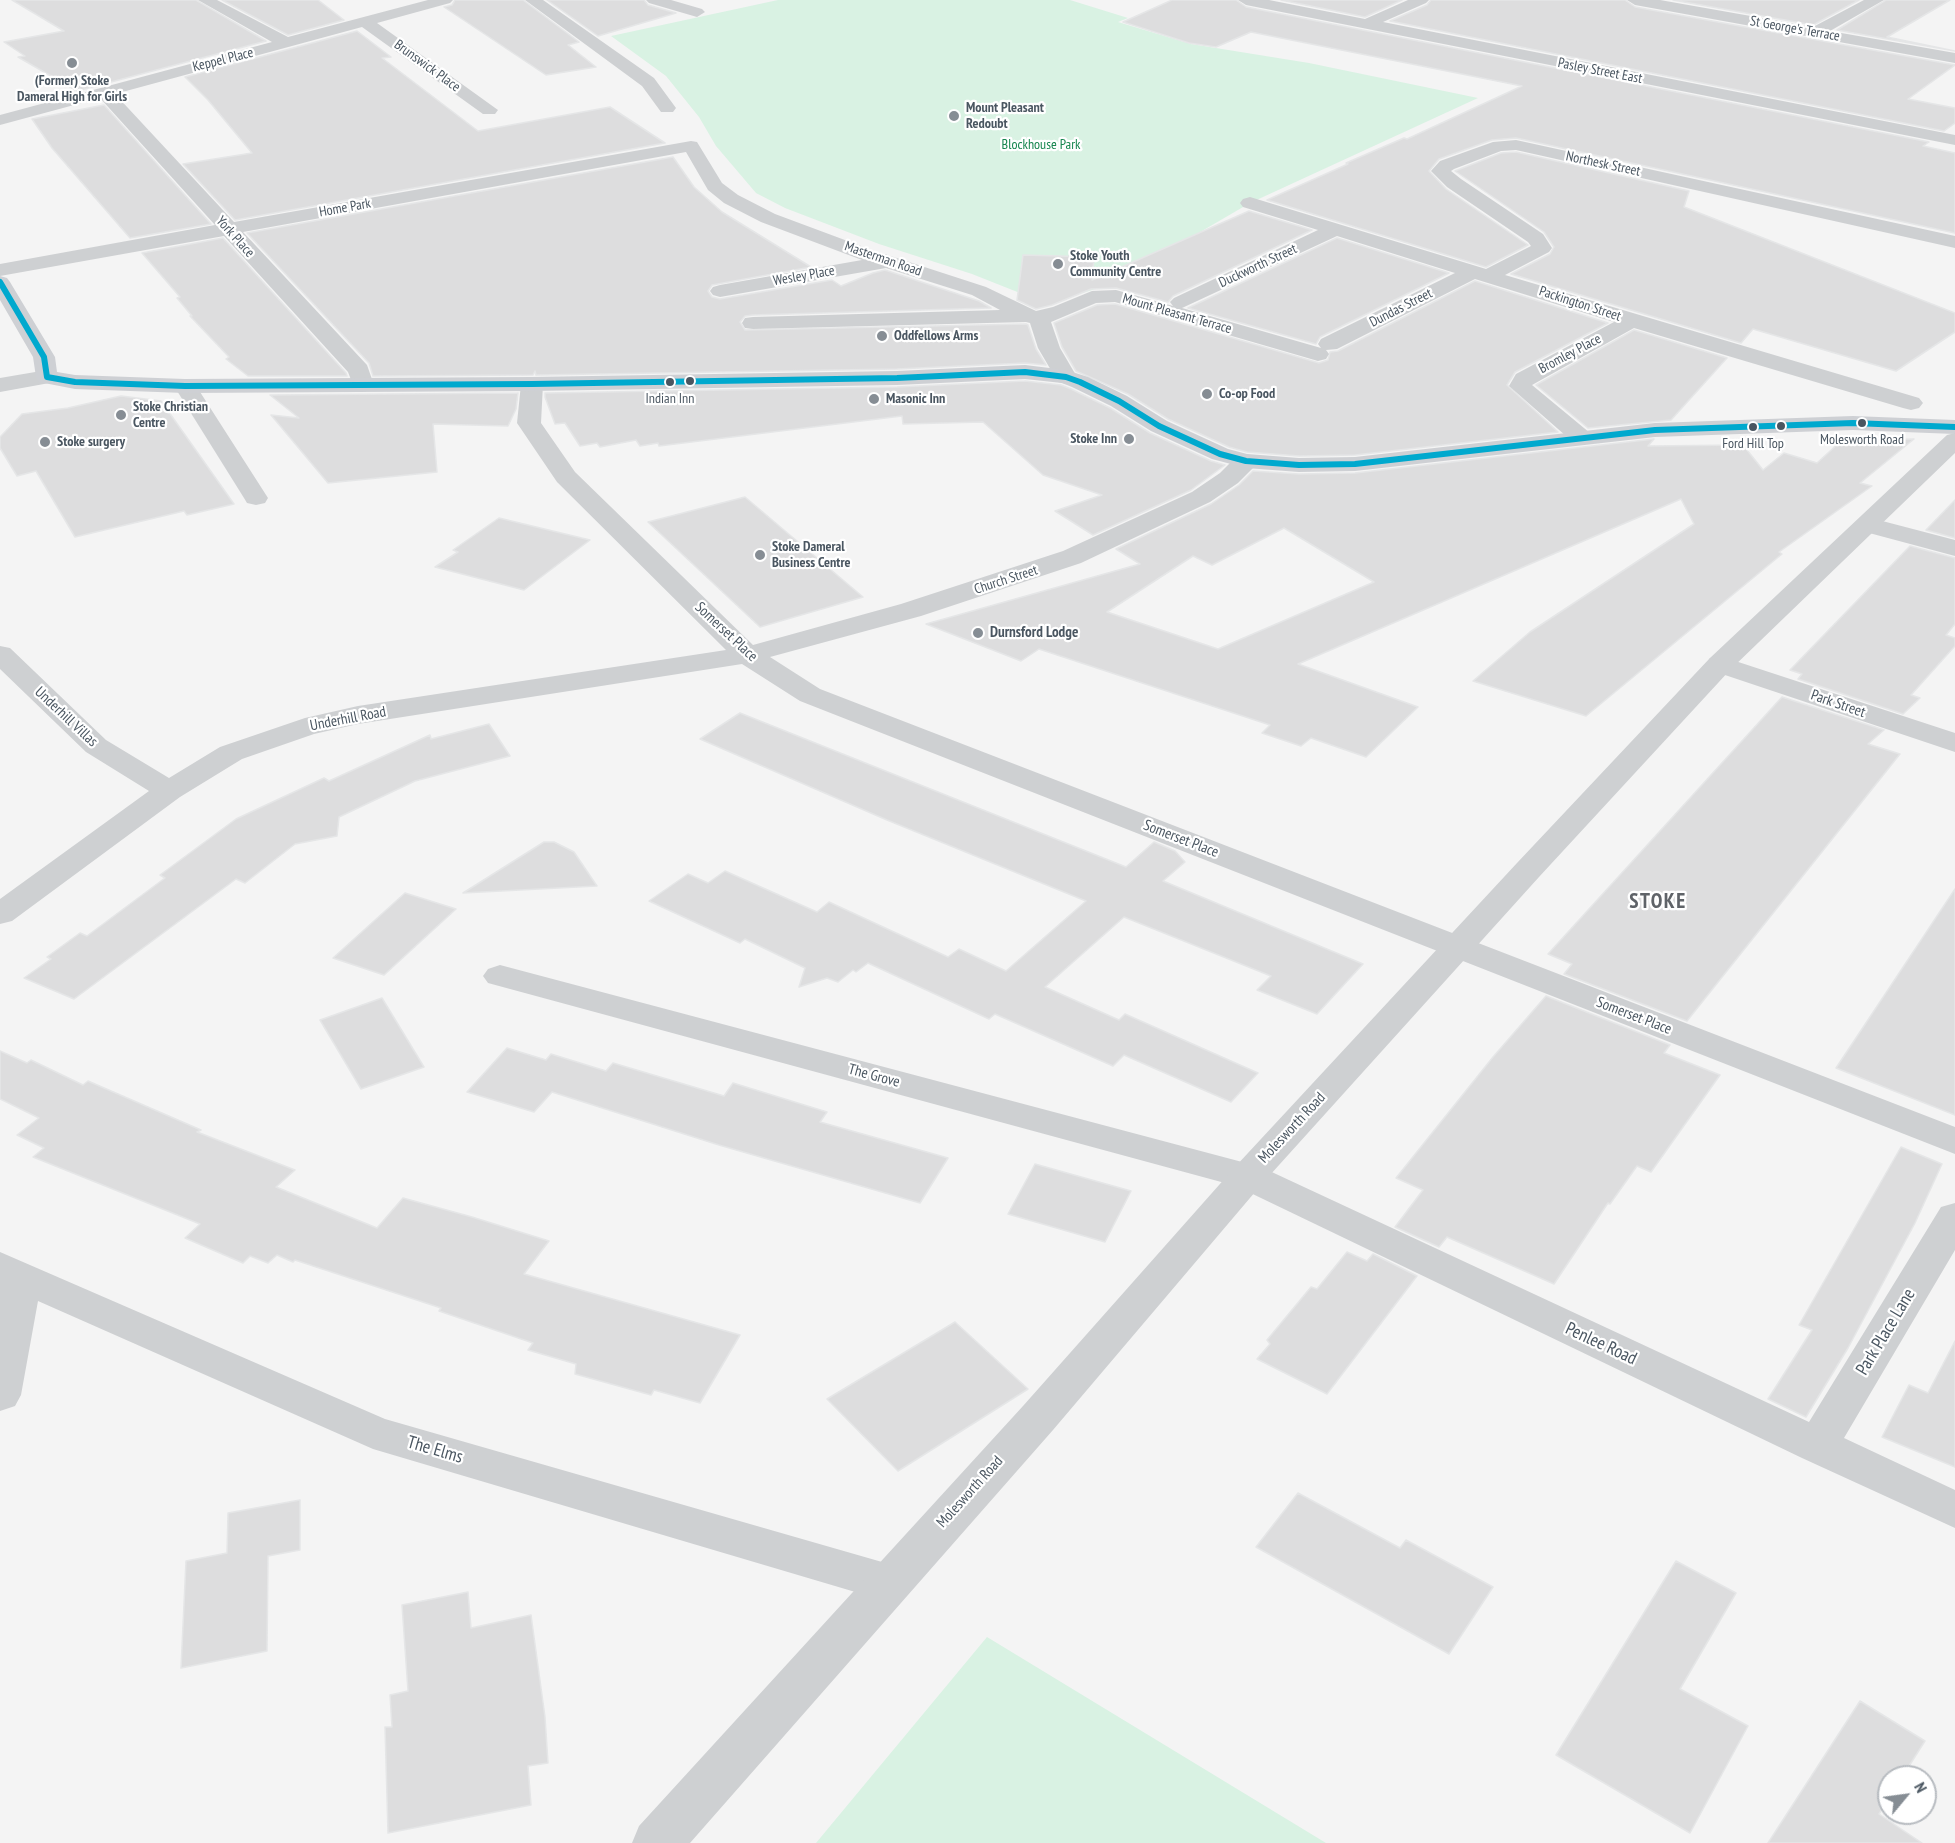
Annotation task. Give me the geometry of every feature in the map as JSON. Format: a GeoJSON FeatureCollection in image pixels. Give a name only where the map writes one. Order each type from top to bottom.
{"type":"FeatureCollection","features":[{"type":"Feature","properties":{"kind":"main road"},"geometry":{"type":"LineString","coordinates":[[0,282],[44,357],[47,377],[75,382],[185,386],[532,384],[897,378],[1025,372],[1066,377],[1119,401],[1174,433],[1220,454],[1246,461],[1299,465],[1355,464],[1655,430],[1853,423],[1913,413],[1955,427]]}},
{"type":"Feature","properties":{"kind":"street"},"geometry":{"type":"LineString","coordinates":[[206,0],[288,44]]}},
{"type":"Feature","properties":{"kind":"street","name":"Keppel Place"},"geometry":{"type":"LineString","coordinates":[[0,120],[445,0]]}},
{"type":"Feature","properties":{"kind":"street"},"geometry":{"type":"LineString","coordinates":[[533,0],[648,82],[667,108]]}},
{"type":"Feature","properties":{"kind":"street"},"geometry":{"type":"LineString","coordinates":[[654,0],[697,12]]}},
{"type":"Feature","properties":{"kind":"street","name":"Pasley Street East"},"geometry":{"type":"LineString","coordinates":[[1246,0],[1955,140]]}},
{"type":"Feature","properties":{"kind":"street"},"geometry":{"type":"LineString","coordinates":[[1366,24],[1421,0]]}},
{"type":"Feature","properties":{"kind":"street"},"geometry":{"type":"LineString","coordinates":[[1814,33],[1876,0]]}},
{"type":"Feature","properties":{"kind":"street","name":"St George's Terrace"},"geometry":{"type":"LineString","coordinates":[[1643,1],[1955,58]]}},
{"type":"Feature","properties":{"kind":"street","name":"Brunswick Place"},"geometry":{"type":"LineString","coordinates":[[365,22],[489,110]]}},
{"type":"Feature","properties":{"kind":"street","name":"York Place"},"geometry":{"type":"LineString","coordinates":[[103,92],[359,370],[363,385]]}},
{"type":"Feature","properties":{"kind":"street","name":"Northesk Street"},"geometry":{"type":"LineString","coordinates":[[1481,274],[1542,248],[1536,238],[1454,183],[1440,171],[1447,165],[1499,146],[1516,145],[1955,242]]}},
{"type":"Feature","properties":{"kind":"street","name":"Home Park"},"geometry":{"type":"LineString","coordinates":[[0,270],[691,146]]}},
{"type":"Feature","properties":{"kind":"street","name":"Masterman Road"},"geometry":{"type":"LineString","coordinates":[[691,146],[715,186],[731,199],[768,218],[979,291],[1034,318]]}},
{"type":"Feature","properties":{"kind":"street","name":"Packington Street"},"geometry":{"type":"LineString","coordinates":[[1250,203],[1632,321],[1913,413]]}},
{"type":"Feature","properties":{"kind":"street","name":"Duckworth Street"},"geometry":{"type":"LineString","coordinates":[[1181,302],[1335,230]]}},
{"type":"Feature","properties":{"kind":"street","name":"Wesley Place"},"geometry":{"type":"LineString","coordinates":[[720,291],[888,261]]}},
{"type":"Feature","properties":{"kind":"street","name":"Dundas Street"},"geometry":{"type":"LineString","coordinates":[[1323,349],[1481,274]]}},
{"type":"Feature","properties":{"kind":"street","name":"Mount Pleasant Terrace"},"geometry":{"type":"LineString","coordinates":[[753,323],[1034,318],[1061,312],[1092,297],[1116,296],[1323,349]]}},
{"type":"Feature","properties":{"kind":"street"},"geometry":{"type":"LineString","coordinates":[[1034,318],[1066,377]]}},
{"type":"Feature","properties":{"kind":"street","name":"Bromley Place"},"geometry":{"type":"LineString","coordinates":[[1582,438],[1520,386],[1524,379],[1632,321]]}},
{"type":"Feature","properties":{"kind":"street"},"geometry":{"type":"LineString","coordinates":[[0,385],[47,377]]}},
{"type":"Feature","properties":{"kind":"street","name":"Somerset Place"},"geometry":{"type":"LineString","coordinates":[[532,384],[530,423],[566,477],[747,655],[810,695],[1955,1141]]}},
{"type":"Feature","properties":{"kind":"street"},"geometry":{"type":"LineString","coordinates":[[185,386],[256,498]]}},
{"type":"Feature","properties":{"kind":"street","name":"Molesworth Road"},"geometry":{"type":"LineString","coordinates":[[657,1843],[1038,1418],[1248,1176],[1458,947],[1720,664],[1955,440]]}},
{"type":"Feature","properties":{"kind":"street","name":"Church Street"},"geometry":{"type":"LineString","coordinates":[[747,655],[911,610],[1060,562],[1201,497],[1229,478],[1246,461]]}},
{"type":"Feature","properties":{"kind":"street"},"geometry":{"type":"LineString","coordinates":[[1867,525],[1955,548]]}},
{"type":"Feature","properties":{"kind":"street","name":"Underhill Villas"},"geometry":{"type":"LineString","coordinates":[[0,654],[96,746],[169,791]]}},
{"type":"Feature","properties":{"kind":"street","name":"Underhill Road"},"geometry":{"type":"LineString","coordinates":[[0,914],[169,791],[231,753],[305,727],[358,715],[747,655]]}},
{"type":"Feature","properties":{"kind":"street","name":"Park Street"},"geometry":{"type":"LineString","coordinates":[[1720,664],[1955,743]]}},
{"type":"Feature","properties":{"kind":"street","name":"The Grove"},"geometry":{"type":"LineString","coordinates":[[500,976],[1248,1176]]}},
{"type":"Feature","properties":{"kind":"street","name":"Penlee Road"},"geometry":{"type":"LineString","coordinates":[[1248,1176],[1955,1510]]}},
{"type":"Feature","properties":{"kind":"street","name":"Park Place Lane"},"geometry":{"type":"LineString","coordinates":[[1817,1446],[1955,1217]]}},
{"type":"Feature","properties":{"kind":"street"},"geometry":{"type":"LineString","coordinates":[[0,1395],[11,1272]]}},
{"type":"Feature","properties":{"kind":"street","name":"The Elms"},"geometry":{"type":"LineString","coordinates":[[11,1272],[373,1432],[889,1583]]}},
{"type":"Feature","properties":{"kind":"green space","name":"Blockhouse Park"},"geometry":{"type":"Polygon","coordinates":[[[778,0],[1070,0],[1128,18],[1118,22],[1191,44],[1309,63],[1478,98],[1250,203],[1111,284],[1070,297],[1030,297],[972,274],[879,244],[785,208],[756,193],[716,146],[699,117],[666,76],[611,36],[778,0]]]}},
{"type":"Feature","properties":{"kind":"green space"},"geometry":{"type":"Polygon","coordinates":[[[987,1637],[1326,1843],[816,1843],[987,1637]]]}},
{"type":"Feature","properties":{"kind":"building"},"geometry":{"type":"Polygon","coordinates":[[[12,0],[196,0],[266,41],[77,91],[18,57],[25,56],[4,42],[64,31],[12,0]]]}},
{"type":"Feature","properties":{"kind":"building"},"geometry":{"type":"Polygon","coordinates":[[[222,0],[318,0],[344,20],[288,35],[222,0]]]}},
{"type":"Feature","properties":{"kind":"building"},"geometry":{"type":"Polygon","coordinates":[[[455,0],[523,0],[579,42],[568,45],[596,67],[546,75],[444,7],[452,5],[455,0]]]}},
{"type":"Feature","properties":{"kind":"building"},"geometry":{"type":"Polygon","coordinates":[[[547,0],[644,0],[648,5],[676,13],[598,36],[547,0]]]}},
{"type":"Feature","properties":{"kind":"building"},"geometry":{"type":"Polygon","coordinates":[[[1172,0],[1236,0],[1246,7],[1929,142],[1923,146],[1955,153],[1955,233],[1516,138],[1492,140],[1439,159],[1429,171],[1446,189],[1528,245],[1486,267],[1267,200],[1522,86],[1251,32],[1216,47],[1189,43],[1123,22],[1172,0]]]}},
{"type":"Feature","properties":{"kind":"building"},"geometry":{"type":"Polygon","coordinates":[[[1281,0],[1402,0],[1365,17],[1281,0]]]}},
{"type":"Feature","properties":{"kind":"building"},"geometry":{"type":"Polygon","coordinates":[[[1431,0],[1625,0],[1635,7],[1955,65],[1908,99],[1955,108],[1955,123],[1944,131],[1390,21],[1427,5],[1431,0]]]}},
{"type":"Feature","properties":{"kind":"building"},"geometry":{"type":"Polygon","coordinates":[[[1673,0],[1859,0],[1813,25],[1673,0]]]}},
{"type":"Feature","properties":{"kind":"building"},"geometry":{"type":"Polygon","coordinates":[[[1886,0],[1950,0],[1887,37],[1955,51],[1837,30],[1886,0]]]}},
{"type":"Feature","properties":{"kind":"building"},"geometry":{"type":"Polygon","coordinates":[[[357,31],[391,57],[382,58],[478,131],[610,107],[665,143],[235,220],[183,164],[252,153],[208,100],[185,77],[357,31]]]}},
{"type":"Feature","properties":{"kind":"building"},"geometry":{"type":"Polygon","coordinates":[[[104,105],[211,224],[130,238],[52,148],[32,119],[104,105]]]}},
{"type":"Feature","properties":{"kind":"building"},"geometry":{"type":"Polygon","coordinates":[[[1516,152],[1689,191],[1684,207],[1955,313],[1955,332],[1896,371],[1753,329],[1741,343],[1511,274],[1550,254],[1554,247],[1544,232],[1455,171],[1501,153],[1516,152]]]}},
{"type":"Feature","properties":{"kind":"building"},"geometry":{"type":"Polygon","coordinates":[[[673,157],[694,187],[722,212],[811,267],[712,285],[708,291],[712,297],[720,299],[832,280],[841,286],[885,270],[979,301],[991,308],[753,315],[745,316],[740,322],[745,330],[1026,324],[1036,349],[1046,365],[1025,363],[897,369],[536,375],[535,371],[533,375],[373,376],[369,363],[247,233],[673,157]]]}},
{"type":"Feature","properties":{"kind":"building"},"geometry":{"type":"Polygon","coordinates":[[[1249,211],[1312,230],[1173,296],[1168,302],[1116,288],[1091,289],[1036,309],[1017,300],[1023,255],[1094,257],[1092,280],[1249,211]]]}},
{"type":"Feature","properties":{"kind":"building"},"geometry":{"type":"Polygon","coordinates":[[[223,238],[347,376],[248,376],[226,359],[229,357],[190,316],[192,316],[177,298],[180,297],[142,253],[223,238]]]}},
{"type":"Feature","properties":{"kind":"building"},"geometry":{"type":"Polygon","coordinates":[[[1337,238],[1449,273],[1320,337],[1316,344],[1188,308],[1337,238]]]}},
{"type":"Feature","properties":{"kind":"building"},"geometry":{"type":"Polygon","coordinates":[[[1475,281],[1608,323],[1515,372],[1507,385],[1558,432],[1355,455],[1299,456],[1247,452],[1229,447],[1168,419],[1128,394],[1076,371],[1062,347],[1054,323],[1097,305],[1115,304],[1319,363],[1328,360],[1330,352],[1338,351],[1475,281]]]}},
{"type":"Feature","properties":{"kind":"building"},"geometry":{"type":"Polygon","coordinates":[[[1634,330],[1727,358],[1671,420],[1588,428],[1536,385],[1634,330]]]}},
{"type":"Feature","properties":{"kind":"building"},"geometry":{"type":"Polygon","coordinates":[[[1025,381],[1061,385],[1071,389],[1110,408],[1150,433],[1211,461],[1225,465],[1191,490],[1093,535],[1055,511],[1102,495],[1043,475],[983,422],[903,424],[902,416],[659,446],[658,443],[640,446],[636,440],[600,447],[597,443],[580,446],[565,423],[555,424],[545,397],[545,393],[897,387],[1025,381]]]}},
{"type":"Feature","properties":{"kind":"building"},"geometry":{"type":"Polygon","coordinates":[[[518,393],[516,409],[508,426],[433,424],[437,472],[328,483],[271,415],[299,418],[270,395],[518,393]]]}},
{"type":"Feature","properties":{"kind":"building"},"geometry":{"type":"Polygon","coordinates":[[[121,396],[161,401],[234,504],[187,515],[184,511],[75,537],[36,471],[17,476],[0,448],[0,437],[22,414],[68,408],[121,396]]]}},
{"type":"Feature","properties":{"kind":"building"},"geometry":{"type":"Polygon","coordinates":[[[1654,439],[1648,446],[1743,445],[1763,470],[1784,453],[1817,463],[1841,441],[1914,439],[1860,483],[1872,486],[1779,552],[1782,554],[1586,716],[1473,681],[1530,632],[1694,524],[1681,499],[1298,664],[1418,707],[1366,757],[1311,738],[1301,746],[1262,733],[1270,725],[1039,649],[1021,661],[926,624],[1140,564],[1116,549],[1211,504],[1239,485],[1253,471],[1299,474],[1355,473],[1654,439]],[[1284,528],[1212,565],[1193,556],[1107,612],[1218,649],[1374,582],[1284,528]]]}},
{"type":"Feature","properties":{"kind":"building","name":"Stoke Dameral Business Centre"},"geometry":{"type":"Polygon","coordinates":[[[745,497],[863,597],[760,627],[648,522],[745,497]]]}},
{"type":"Feature","properties":{"kind":"building"},"geometry":{"type":"Polygon","coordinates":[[[1955,500],[1955,538],[1926,530],[1955,500]]]}},
{"type":"Feature","properties":{"kind":"building"},"geometry":{"type":"Polygon","coordinates":[[[499,518],[590,540],[524,590],[435,567],[458,552],[453,550],[499,518]]]}},
{"type":"Feature","properties":{"kind":"building"},"geometry":{"type":"Polygon","coordinates":[[[1910,546],[1955,558],[1955,624],[1946,635],[1955,638],[1955,646],[1911,695],[1920,698],[1903,714],[1798,679],[1802,674],[1790,670],[1910,546]]]}},
{"type":"Feature","properties":{"kind":"building"},"geometry":{"type":"Polygon","coordinates":[[[1782,697],[1884,730],[1868,744],[1900,754],[1687,1021],[1564,974],[1572,964],[1548,954],[1782,697]]]}},
{"type":"Feature","properties":{"kind":"building"},"geometry":{"type":"Polygon","coordinates":[[[740,713],[1126,867],[1154,842],[1175,851],[1185,862],[1163,881],[1363,964],[1317,1014],[1257,990],[1271,976],[1124,917],[1045,987],[1119,1020],[1125,1014],[1258,1073],[1231,1102],[1124,1055],[1113,1066],[995,1014],[989,1019],[868,963],[856,972],[853,970],[838,982],[827,978],[799,987],[805,968],[745,939],[740,943],[649,901],[688,874],[708,883],[725,871],[817,912],[829,902],[948,957],[959,949],[1006,971],[1086,901],[887,820],[700,739],[740,713]]]}},
{"type":"Feature","properties":{"kind":"building"},"geometry":{"type":"Polygon","coordinates":[[[489,724],[510,756],[415,781],[339,817],[337,836],[295,844],[245,883],[236,879],[74,999],[24,978],[51,959],[47,957],[80,933],[87,936],[165,878],[160,875],[236,819],[324,778],[329,781],[430,735],[431,739],[489,724]]]}},
{"type":"Feature","properties":{"kind":"building"},"geometry":{"type":"Polygon","coordinates":[[[544,842],[554,842],[574,852],[597,886],[463,893],[544,842]]]}},
{"type":"Feature","properties":{"kind":"building"},"geometry":{"type":"Polygon","coordinates":[[[1955,889],[1955,1115],[1836,1068],[1955,889]]]}},
{"type":"Feature","properties":{"kind":"building"},"geometry":{"type":"Polygon","coordinates":[[[405,893],[456,909],[384,975],[333,958],[405,893]]]}},
{"type":"Feature","properties":{"kind":"building"},"geometry":{"type":"Polygon","coordinates":[[[1546,996],[1670,1045],[1664,1053],[1720,1075],[1651,1172],[1637,1166],[1610,1204],[1608,1203],[1554,1284],[1447,1237],[1439,1247],[1395,1227],[1423,1190],[1396,1178],[1493,1057],[1546,996]]]}},
{"type":"Feature","properties":{"kind":"building"},"geometry":{"type":"Polygon","coordinates":[[[382,998],[424,1067],[361,1089],[320,1020],[382,998]]]}},
{"type":"Feature","properties":{"kind":"building"},"geometry":{"type":"Polygon","coordinates":[[[507,1048],[546,1060],[551,1054],[606,1071],[613,1063],[724,1096],[733,1083],[827,1112],[820,1122],[948,1158],[920,1203],[719,1145],[552,1092],[534,1112],[467,1092],[507,1048]]]}},
{"type":"Feature","properties":{"kind":"building"},"geometry":{"type":"Polygon","coordinates":[[[0,1051],[27,1063],[31,1060],[83,1085],[88,1081],[201,1130],[197,1132],[295,1170],[276,1187],[377,1228],[403,1198],[472,1217],[549,1241],[524,1274],[740,1335],[700,1403],[654,1390],[651,1395],[575,1374],[576,1364],[528,1350],[533,1343],[439,1311],[441,1308],[295,1260],[293,1262],[277,1255],[268,1263],[250,1256],[243,1263],[185,1238],[200,1224],[33,1157],[44,1148],[17,1135],[39,1118],[0,1099],[0,1051]]]}},
{"type":"Feature","properties":{"kind":"building"},"geometry":{"type":"Polygon","coordinates":[[[1901,1147],[1942,1164],[1915,1223],[1848,1348],[1806,1417],[1768,1399],[1812,1330],[1799,1325],[1901,1147]]]}},
{"type":"Feature","properties":{"kind":"building"},"geometry":{"type":"Polygon","coordinates":[[[1035,1164],[1131,1191],[1105,1242],[1008,1214],[1035,1164]]]}},
{"type":"Feature","properties":{"kind":"building"},"geometry":{"type":"Polygon","coordinates":[[[1347,1252],[1367,1261],[1373,1254],[1417,1276],[1327,1394],[1257,1359],[1270,1344],[1267,1340],[1311,1287],[1317,1289],[1347,1252]]]}},
{"type":"Feature","properties":{"kind":"building"},"geometry":{"type":"Polygon","coordinates":[[[955,1322],[1028,1389],[898,1471],[827,1399],[955,1322]]]}},
{"type":"Feature","properties":{"kind":"building"},"geometry":{"type":"Polygon","coordinates":[[[1955,1341],[1955,1467],[1882,1437],[1909,1385],[1928,1393],[1955,1341]]]}},
{"type":"Feature","properties":{"kind":"building"},"geometry":{"type":"Polygon","coordinates":[[[1298,1493],[1400,1548],[1406,1540],[1493,1587],[1449,1654],[1256,1547],[1298,1493]]]}},
{"type":"Feature","properties":{"kind":"building"},"geometry":{"type":"Polygon","coordinates":[[[300,1500],[300,1550],[268,1556],[267,1651],[181,1668],[186,1561],[227,1553],[228,1513],[300,1500]]]}},
{"type":"Feature","properties":{"kind":"building"},"geometry":{"type":"Polygon","coordinates":[[[1676,1561],[1736,1593],[1680,1689],[1748,1726],[1690,1833],[1556,1755],[1676,1561]]]}},
{"type":"Feature","properties":{"kind":"building"},"geometry":{"type":"Polygon","coordinates":[[[468,1592],[471,1628],[531,1615],[545,1717],[548,1763],[528,1766],[531,1805],[388,1833],[385,1727],[392,1727],[390,1695],[408,1691],[402,1605],[468,1592]]]}},
{"type":"Feature","properties":{"kind":"building"},"geometry":{"type":"Polygon","coordinates":[[[1860,1701],[1925,1741],[1910,1765],[1877,1765],[1877,1825],[1895,1825],[1922,1843],[1768,1843],[1860,1701]]]}},
{"type":"Feature","properties":{"kind":"transit line"},"geometry":{"type":"LineString","coordinates":[[0,282],[44,357],[47,377],[75,382],[185,386],[532,384],[897,378],[1025,372],[1066,377],[1080,382],[1119,401],[1159,426],[1220,454],[1246,461],[1299,465],[1355,464],[1655,430],[1853,423],[1955,427]]}},
{"type":"Feature","properties":{"kind":"place","name":"(Former) Stoke Dameral High for Girls"},"geometry":{"type":"Point","coordinates":[72,63]}},
{"type":"Feature","properties":{"kind":"place","name":"Mount Pleasant Redoubt"},"geometry":{"type":"Point","coordinates":[954,116]}},
{"type":"Feature","properties":{"kind":"place","name":"Stoke Youth Community Centre"},"geometry":{"type":"Point","coordinates":[1058,264]}},
{"type":"Feature","properties":{"kind":"place","name":"Oddfellows Arms"},"geometry":{"type":"Point","coordinates":[882,336]}},
{"type":"Feature","properties":{"kind":"place","name":"Indian Inn"},"geometry":{"type":"Point","coordinates":[670,382]}},
{"type":"Feature","properties":{"kind":"place","name":"Co-op Food"},"geometry":{"type":"Point","coordinates":[1207,394]}},
{"type":"Feature","properties":{"kind":"place","name":"Masonic Inn"},"geometry":{"type":"Point","coordinates":[874,399]}},
{"type":"Feature","properties":{"kind":"place","name":"Stoke Christian Centre"},"geometry":{"type":"Point","coordinates":[121,415]}},
{"type":"Feature","properties":{"kind":"place","name":"Molesworth Road"},"geometry":{"type":"Point","coordinates":[1862,423]}},
{"type":"Feature","properties":{"kind":"place","name":"Ford Hill Top"},"geometry":{"type":"Point","coordinates":[1753,427]}},
{"type":"Feature","properties":{"kind":"place","name":"Stoke Inn"},"geometry":{"type":"Point","coordinates":[1129,439]}},
{"type":"Feature","properties":{"kind":"place","name":"Stoke surgery"},"geometry":{"type":"Point","coordinates":[45,442]}},
{"type":"Feature","properties":{"kind":"place","name":"Stoke Dameral Business Centre"},"geometry":{"type":"Point","coordinates":[760,555]}},
{"type":"Feature","properties":{"kind":"place","name":"Durnsford Lodge"},"geometry":{"type":"Point","coordinates":[978,633]}},
{"type":"Feature","properties":{"kind":"district","name":"STOKE"},"geometry":{"type":"Point","coordinates":[1658,902]}}]}
